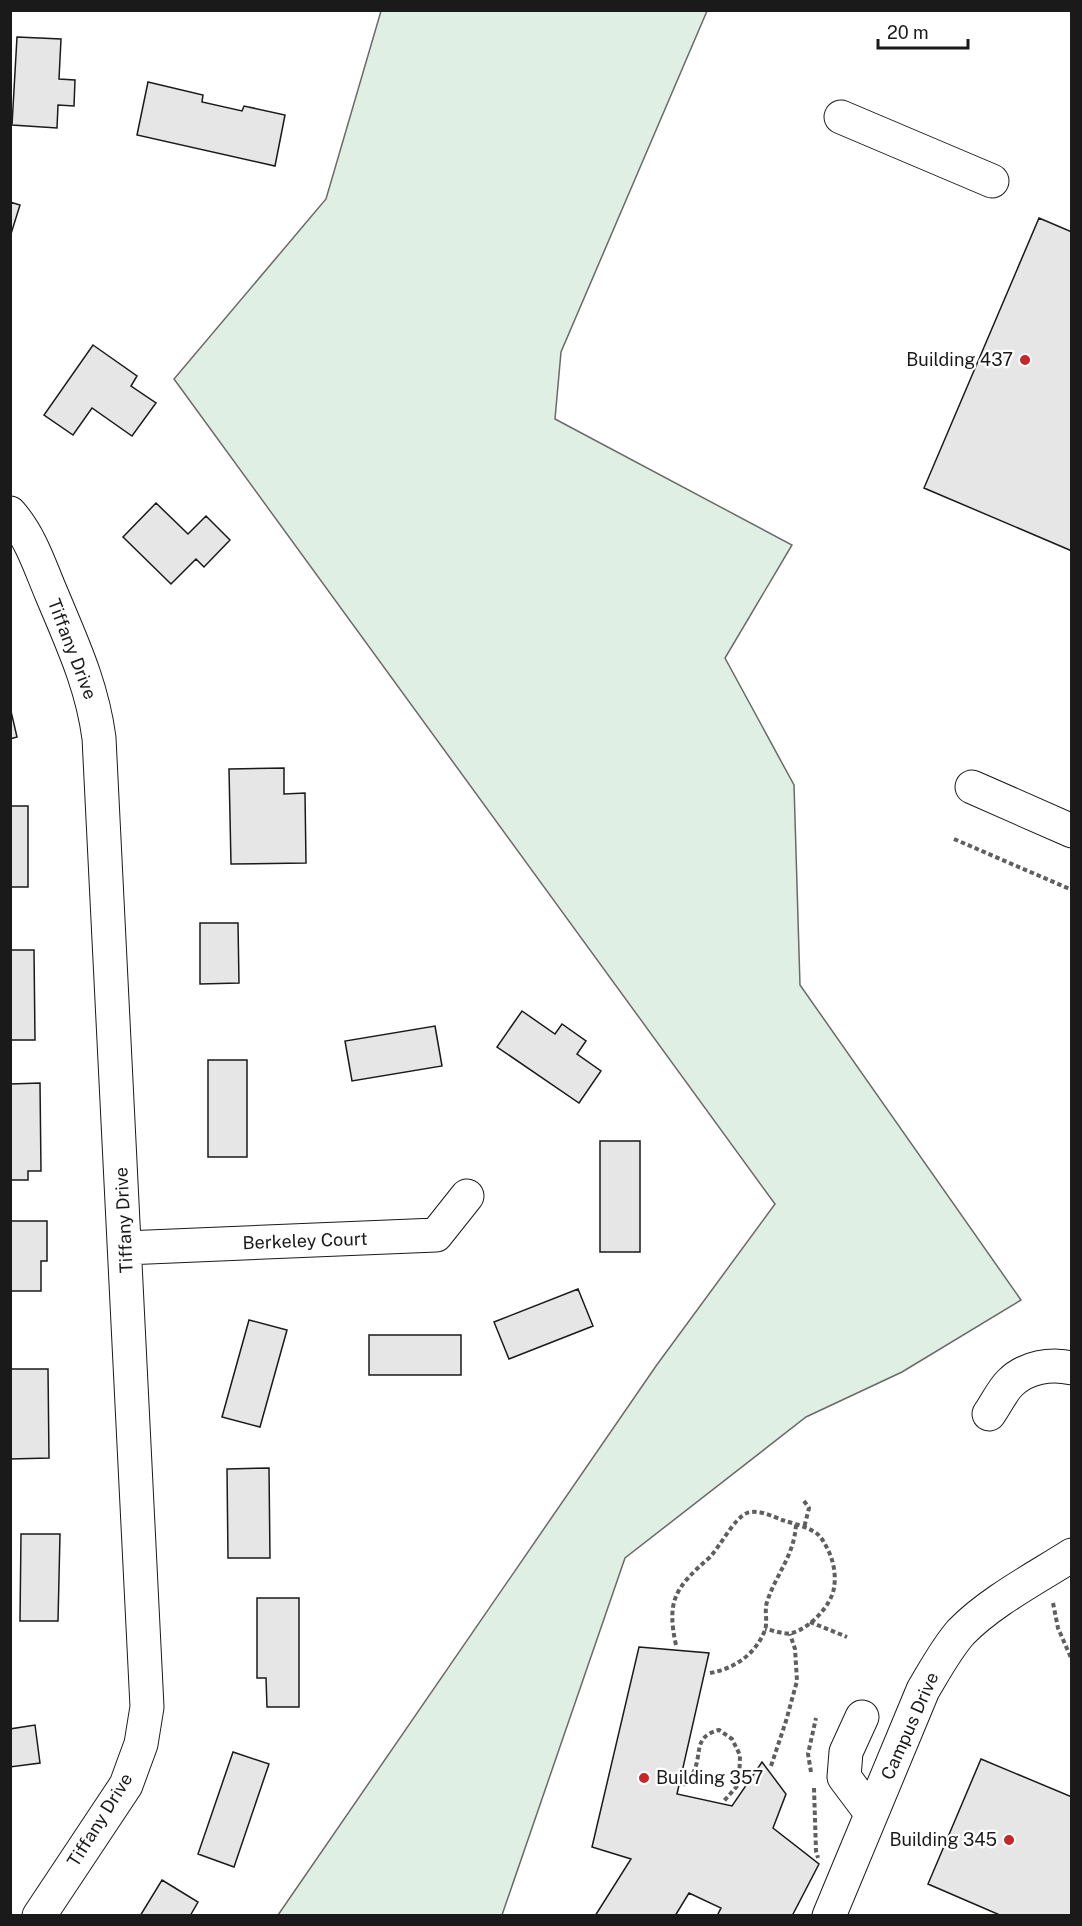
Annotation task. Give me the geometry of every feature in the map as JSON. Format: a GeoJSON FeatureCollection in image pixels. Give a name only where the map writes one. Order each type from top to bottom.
{"type":"FeatureCollection","features":[{"type":"Feature","properties":{"kind":"street"},"geometry":{"type":"LineString","coordinates":[[841,117],[992,181]]}},
{"type":"Feature","properties":{"kind":"street","name":"Tiffany Drive"},"geometry":{"type":"LineString","coordinates":[[10,513],[30,541],[86,675],[96,715],[100,753],[147,1707],[141,1744],[126,1785],[39,1916]]}},
{"type":"Feature","properties":{"kind":"street"},"geometry":{"type":"LineString","coordinates":[[972,787],[1071,831]]}},
{"type":"Feature","properties":{"kind":"street","name":"Berkeley Court"},"geometry":{"type":"LineString","coordinates":[[125,1248],[436,1235],[467,1196]]}},
{"type":"Feature","properties":{"kind":"street"},"geometry":{"type":"LineString","coordinates":[[989,1414],[1011,1382],[1034,1369],[1058,1365],[1071,1368]]}},
{"type":"Feature","properties":{"kind":"street","name":"Campus Drive"},"geometry":{"type":"LineString","coordinates":[[829,1916],[923,1690],[942,1656],[962,1632],[987,1610],[1071,1555]]}},
{"type":"Feature","properties":{"kind":"street"},"geometry":{"type":"LineString","coordinates":[[862,1717],[846,1752],[844,1777],[871,1813]]}},
{"type":"Feature","properties":{"kind":"path"},"geometry":{"type":"LineString","coordinates":[[954,839],[1071,890]]}},
{"type":"Feature","properties":{"kind":"path"},"geometry":{"type":"LineString","coordinates":[[804,1501],[809,1508],[804,1528]]}},
{"type":"Feature","properties":{"kind":"path"},"geometry":{"type":"LineString","coordinates":[[676,1645],[672,1628],[677,1591],[690,1575],[716,1551],[740,1517],[749,1512],[763,1513],[814,1531],[824,1541],[834,1562],[834,1588],[824,1610],[806,1627],[790,1633],[765,1629]]}},
{"type":"Feature","properties":{"kind":"path"},"geometry":{"type":"LineString","coordinates":[[710,1673],[726,1671],[745,1659],[765,1629],[766,1603],[788,1559],[795,1540],[796,1525]]}},
{"type":"Feature","properties":{"kind":"path"},"geometry":{"type":"LineString","coordinates":[[1051,1594],[1058,1628],[1071,1660]]}},
{"type":"Feature","properties":{"kind":"path"},"geometry":{"type":"LineString","coordinates":[[810,1622],[848,1637]]}},
{"type":"Feature","properties":{"kind":"path"},"geometry":{"type":"LineString","coordinates":[[771,1766],[797,1681],[795,1649],[790,1633]]}},
{"type":"Feature","properties":{"kind":"path"},"geometry":{"type":"LineString","coordinates":[[812,1777],[808,1754],[816,1718]]}},
{"type":"Feature","properties":{"kind":"path"},"geometry":{"type":"LineString","coordinates":[[683,1785],[692,1775],[699,1744],[709,1733],[719,1730],[732,1739],[740,1755],[739,1784],[723,1802]]}},
{"type":"Feature","properties":{"kind":"path"},"geometry":{"type":"LineString","coordinates":[[814,1788],[816,1851],[819,1862]]}},
{"type":"Feature","properties":{"kind":"green space"},"geometry":{"type":"Polygon","coordinates":[[[381,11],[707,11],[561,352],[555,419],[792,545],[725,658],[794,785],[800,985],[1021,1300],[902,1372],[806,1417],[625,1558],[502,1915],[278,1915],[656,1366],[775,1204],[174,379],[326,199],[381,11]]]}},
{"type":"Feature","properties":{"kind":"building"},"geometry":{"type":"Polygon","coordinates":[[[17,37],[61,39],[59,79],[75,80],[74,106],[58,105],[57,128],[12,125],[17,37]]]}},
{"type":"Feature","properties":{"kind":"building"},"geometry":{"type":"Polygon","coordinates":[[[148,82],[203,95],[202,102],[242,111],[244,106],[285,115],[275,166],[137,135],[148,82]]]}},
{"type":"Feature","properties":{"kind":"building"},"geometry":{"type":"Polygon","coordinates":[[[10,202],[20,205],[10,237],[10,202]]]}},
{"type":"Feature","properties":{"kind":"building","name":"Building 437"},"geometry":{"type":"Polygon","coordinates":[[[1039,218],[1072,232],[1072,551],[924,488],[1039,218]]]}},
{"type":"Feature","properties":{"kind":"building"},"geometry":{"type":"Polygon","coordinates":[[[93,345],[137,376],[131,386],[156,403],[132,436],[92,408],[73,435],[44,415],[93,345]]]}},
{"type":"Feature","properties":{"kind":"building"},"geometry":{"type":"Polygon","coordinates":[[[156,503],[188,534],[206,516],[230,540],[204,567],[196,559],[171,584],[123,537],[156,503]]]}},
{"type":"Feature","properties":{"kind":"building"},"geometry":{"type":"Polygon","coordinates":[[[10,707],[17,737],[10,739],[10,707]]]}},
{"type":"Feature","properties":{"kind":"building"},"geometry":{"type":"Polygon","coordinates":[[[284,768],[284,794],[305,793],[306,863],[231,864],[229,769],[284,768]]]}},
{"type":"Feature","properties":{"kind":"building"},"geometry":{"type":"Polygon","coordinates":[[[10,806],[28,806],[28,887],[10,887],[10,806]]]}},
{"type":"Feature","properties":{"kind":"building"},"geometry":{"type":"Polygon","coordinates":[[[200,923],[238,923],[239,983],[200,984],[200,923]]]}},
{"type":"Feature","properties":{"kind":"building"},"geometry":{"type":"Polygon","coordinates":[[[10,950],[34,950],[35,1040],[10,1040],[10,950]]]}},
{"type":"Feature","properties":{"kind":"building"},"geometry":{"type":"Polygon","coordinates":[[[522,1011],[555,1034],[562,1024],[586,1041],[577,1054],[601,1071],[579,1103],[497,1047],[522,1011]]]}},
{"type":"Feature","properties":{"kind":"building"},"geometry":{"type":"Polygon","coordinates":[[[435,1026],[442,1066],[352,1081],[345,1041],[435,1026]]]}},
{"type":"Feature","properties":{"kind":"building"},"geometry":{"type":"Polygon","coordinates":[[[208,1060],[247,1060],[247,1157],[208,1157],[208,1060]]]}},
{"type":"Feature","properties":{"kind":"building"},"geometry":{"type":"Polygon","coordinates":[[[40,1083],[41,1171],[28,1171],[28,1180],[10,1180],[10,1084],[40,1083]]]}},
{"type":"Feature","properties":{"kind":"building"},"geometry":{"type":"Polygon","coordinates":[[[600,1141],[640,1141],[640,1252],[600,1252],[600,1141]]]}},
{"type":"Feature","properties":{"kind":"building"},"geometry":{"type":"Polygon","coordinates":[[[10,1221],[47,1221],[47,1261],[41,1261],[41,1291],[10,1291],[10,1221]]]}},
{"type":"Feature","properties":{"kind":"building"},"geometry":{"type":"Polygon","coordinates":[[[578,1289],[593,1326],[509,1359],[494,1322],[578,1289]]]}},
{"type":"Feature","properties":{"kind":"building"},"geometry":{"type":"Polygon","coordinates":[[[249,1320],[287,1330],[260,1427],[222,1417],[249,1320]]]}},
{"type":"Feature","properties":{"kind":"building"},"geometry":{"type":"Polygon","coordinates":[[[369,1335],[461,1335],[461,1375],[369,1375],[369,1335]]]}},
{"type":"Feature","properties":{"kind":"building"},"geometry":{"type":"Polygon","coordinates":[[[10,1369],[48,1369],[49,1458],[10,1459],[10,1369]]]}},
{"type":"Feature","properties":{"kind":"building"},"geometry":{"type":"Polygon","coordinates":[[[269,1468],[270,1558],[228,1558],[227,1469],[269,1468]]]}},
{"type":"Feature","properties":{"kind":"building"},"geometry":{"type":"Polygon","coordinates":[[[21,1534],[60,1534],[58,1621],[20,1621],[21,1534]]]}},
{"type":"Feature","properties":{"kind":"building"},"geometry":{"type":"Polygon","coordinates":[[[257,1598],[299,1598],[299,1707],[267,1707],[266,1678],[257,1678],[257,1598]]]}},
{"type":"Feature","properties":{"kind":"building","name":"Building 357"},"geometry":{"type":"Polygon","coordinates":[[[639,1647],[709,1653],[677,1794],[732,1806],[762,1762],[786,1794],[773,1828],[819,1864],[792,1916],[717,1916],[721,1908],[689,1893],[675,1916],[595,1916],[631,1859],[592,1847],[639,1647]]]}},
{"type":"Feature","properties":{"kind":"building"},"geometry":{"type":"Polygon","coordinates":[[[35,1725],[40,1763],[10,1767],[10,1729],[35,1725]]]}},
{"type":"Feature","properties":{"kind":"building"},"geometry":{"type":"Polygon","coordinates":[[[233,1752],[269,1764],[234,1867],[198,1854],[233,1752]]]}},
{"type":"Feature","properties":{"kind":"building","name":"Building 345"},"geometry":{"type":"Polygon","coordinates":[[[981,1759],[1072,1797],[1072,1916],[1002,1916],[928,1884],[981,1759]]]}},
{"type":"Feature","properties":{"kind":"building"},"geometry":{"type":"Polygon","coordinates":[[[162,1880],[198,1902],[190,1916],[140,1916],[162,1880]]]}},
{"type":"Feature","properties":{"kind":"place","name":"Building 437"},"geometry":{"type":"Point","coordinates":[1025,360]}},
{"type":"Feature","properties":{"kind":"place","name":"Building 357"},"geometry":{"type":"Point","coordinates":[644,1778]}},
{"type":"Feature","properties":{"kind":"place","name":"Building 345"},"geometry":{"type":"Point","coordinates":[1009,1840]}}]}
